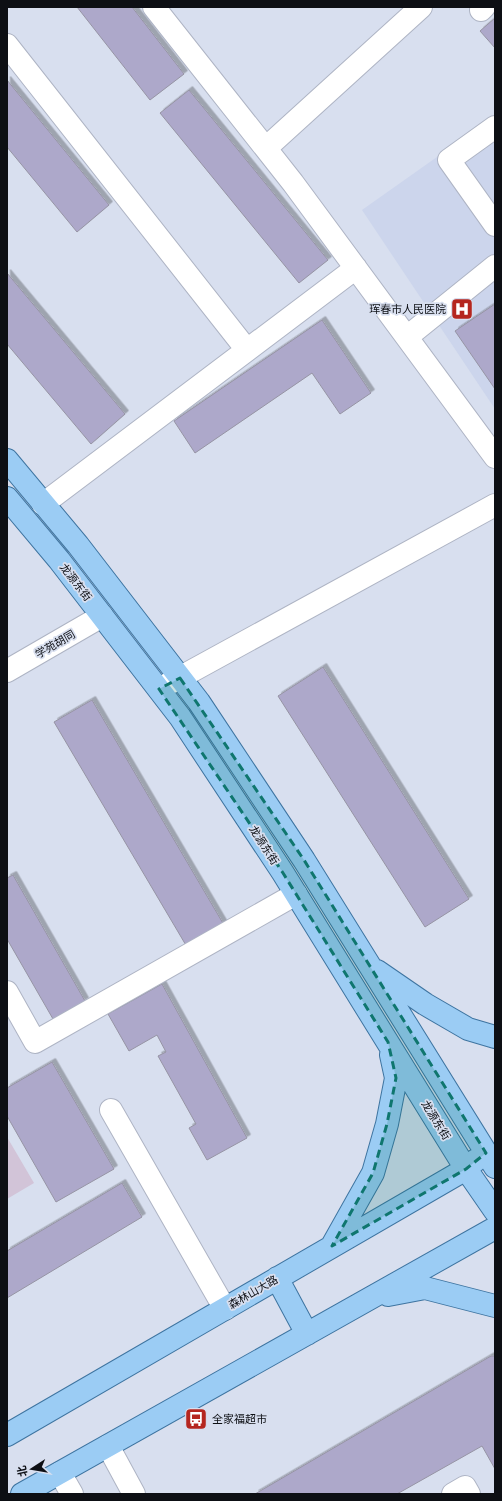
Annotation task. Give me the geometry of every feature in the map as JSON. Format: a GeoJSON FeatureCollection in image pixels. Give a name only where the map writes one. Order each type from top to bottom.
{"type":"FeatureCollection","features":[{"type":"Feature","properties":{"kind":"main road"},"geometry":{"type":"LineString","coordinates":[[7,460],[78,545],[199,702],[304,860],[369,965],[492,1154]]}},
{"type":"Feature","properties":{"kind":"main road","name":"龙源东街"},"geometry":{"type":"LineString","coordinates":[[7,498],[59,560],[180,716],[296,894],[466,1169],[495,1211]]}},
{"type":"Feature","properties":{"kind":"main road"},"geometry":{"type":"LineString","coordinates":[[369,965],[424,1004],[468,1029],[495,1037]]}},
{"type":"Feature","properties":{"kind":"main road"},"geometry":{"type":"LineString","coordinates":[[332,1246],[373,1173],[387,1124],[396,1078],[388,1042]]}},
{"type":"Feature","properties":{"kind":"main road","name":"森林山大路"},"geometry":{"type":"LineString","coordinates":[[7,1435],[492,1154]]}},
{"type":"Feature","properties":{"kind":"main road"},"geometry":{"type":"LineString","coordinates":[[22,1494],[495,1228]]}},
{"type":"Feature","properties":{"kind":"main road"},"geometry":{"type":"LineString","coordinates":[[277,1278],[307,1334]]}},
{"type":"Feature","properties":{"kind":"main road"},"geometry":{"type":"LineString","coordinates":[[369,1299],[425,1288],[495,1306]]}},
{"type":"Feature","properties":{"kind":"street"},"geometry":{"type":"LineString","coordinates":[[154,7],[293,183],[495,457]]}},
{"type":"Feature","properties":{"kind":"street"},"geometry":{"type":"LineString","coordinates":[[266,148],[421,7]]}},
{"type":"Feature","properties":{"kind":"street"},"geometry":{"type":"LineString","coordinates":[[7,46],[247,350]]}},
{"type":"Feature","properties":{"kind":"street"},"geometry":{"type":"LineString","coordinates":[[495,127],[449,160],[495,225]]}},
{"type":"Feature","properties":{"kind":"street"},"geometry":{"type":"LineString","coordinates":[[407,337],[495,266]]}},
{"type":"Feature","properties":{"kind":"street"},"geometry":{"type":"LineString","coordinates":[[43,504],[356,268]]}},
{"type":"Feature","properties":{"kind":"street"},"geometry":{"type":"LineString","coordinates":[[159,689],[495,504]]}},
{"type":"Feature","properties":{"kind":"street","name":"学苑胡同"},"geometry":{"type":"LineString","coordinates":[[7,672],[102,616]]}},
{"type":"Feature","properties":{"kind":"street"},"geometry":{"type":"LineString","coordinates":[[7,992],[35,1042],[296,894]]}},
{"type":"Feature","properties":{"kind":"street"},"geometry":{"type":"LineString","coordinates":[[111,1110],[225,1308]]}},
{"type":"Feature","properties":{"kind":"street"},"geometry":{"type":"LineString","coordinates":[[108,1446],[134,1494]]}},
{"type":"Feature","properties":{"kind":"street"},"geometry":{"type":"LineString","coordinates":[[60,1473],[72,1494]]}},
{"type":"Feature","properties":{"kind":"street"},"geometry":{"type":"LineString","coordinates":[[453,1494],[465,1487],[469,1494]]}},
{"type":"Feature","properties":{"kind":"highlighted area"},"geometry":{"type":"Polygon","coordinates":[[[180,678],[304,860],[486,1153],[466,1169],[332,1246],[373,1173],[387,1124],[396,1078],[388,1042],[283,873],[159,689],[180,678]]]}},
{"type":"Feature","properties":{"kind":"shaded area","name":"珲春市人民医院"},"geometry":{"type":"Polygon","coordinates":[[[495,116],[495,409],[362,210],[495,116]]]}},
{"type":"Feature","properties":{"kind":"shaded area"},"geometry":{"type":"Polygon","coordinates":[[[7,1137],[34,1183],[7,1199],[7,1137]]]}},
{"type":"Feature","properties":{"kind":"building"},"geometry":{"type":"Polygon","coordinates":[[[77,7],[132,7],[184,74],[150,100],[77,7]]]}},
{"type":"Feature","properties":{"kind":"building"},"geometry":{"type":"Polygon","coordinates":[[[495,18],[495,48],[480,31],[495,18]]]}},
{"type":"Feature","properties":{"kind":"building"},"geometry":{"type":"Polygon","coordinates":[[[7,80],[109,205],[77,232],[7,147],[7,80]]]}},
{"type":"Feature","properties":{"kind":"building"},"geometry":{"type":"Polygon","coordinates":[[[189,90],[328,260],[299,283],[160,113],[189,90]]]}},
{"type":"Feature","properties":{"kind":"building"},"geometry":{"type":"Polygon","coordinates":[[[7,273],[125,414],[91,444],[7,344],[7,273]]]}},
{"type":"Feature","properties":{"kind":"building"},"geometry":{"type":"Polygon","coordinates":[[[495,304],[495,389],[455,331],[495,304]]]}},
{"type":"Feature","properties":{"kind":"building"},"geometry":{"type":"Polygon","coordinates":[[[322,320],[371,393],[340,414],[312,373],[195,453],[174,421],[322,320]]]}},
{"type":"Feature","properties":{"kind":"building"},"geometry":{"type":"Polygon","coordinates":[[[323,667],[469,899],[425,927],[278,696],[323,667]]]}},
{"type":"Feature","properties":{"kind":"building"},"geometry":{"type":"Polygon","coordinates":[[[92,700],[224,925],[187,947],[54,722],[92,700]]]}},
{"type":"Feature","properties":{"kind":"building"},"geometry":{"type":"Polygon","coordinates":[[[13,875],[85,1001],[53,1019],[7,939],[7,878],[13,875]]]}},
{"type":"Feature","properties":{"kind":"building"},"geometry":{"type":"Polygon","coordinates":[[[162,984],[247,1138],[207,1160],[189,1128],[196,1124],[158,1056],[166,1052],[157,1035],[129,1051],[108,1014],[162,984]]]}},
{"type":"Feature","properties":{"kind":"building"},"geometry":{"type":"Polygon","coordinates":[[[52,1062],[114,1169],[56,1202],[7,1116],[7,1088],[52,1062]]]}},
{"type":"Feature","properties":{"kind":"building"},"geometry":{"type":"Polygon","coordinates":[[[122,1183],[142,1217],[7,1298],[7,1251],[122,1183]]]}},
{"type":"Feature","properties":{"kind":"building"},"geometry":{"type":"Polygon","coordinates":[[[491,1356],[495,1356],[495,1469],[482,1446],[397,1494],[255,1494],[491,1356]]]}},
{"type":"Feature","properties":{"kind":"place","name":"珲春市人民医院"},"geometry":{"type":"Point","coordinates":[462,309]}},
{"type":"Feature","properties":{"kind":"place","name":"全家福超市"},"geometry":{"type":"Point","coordinates":[196,1419]}}]}
